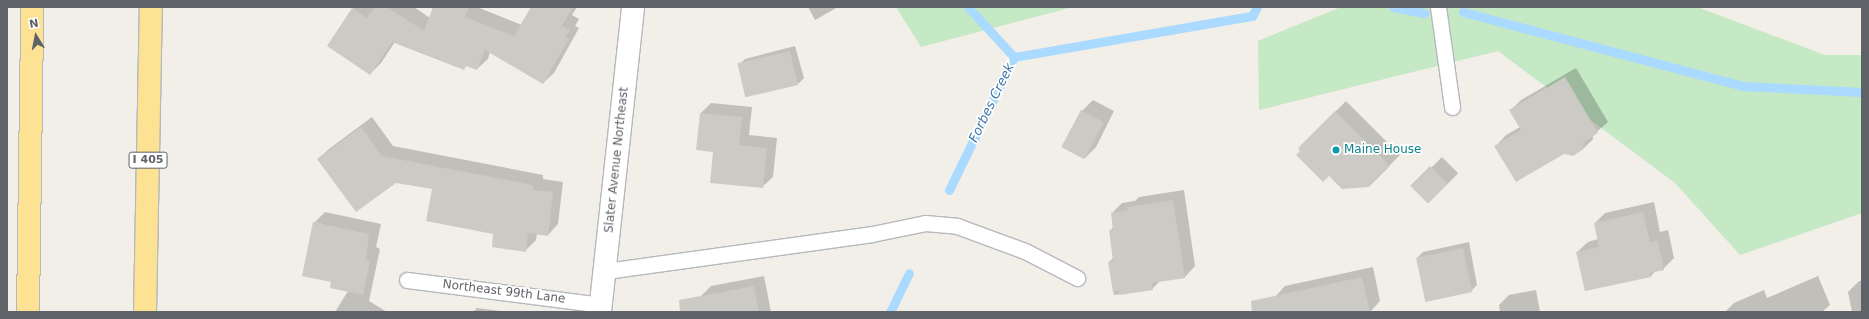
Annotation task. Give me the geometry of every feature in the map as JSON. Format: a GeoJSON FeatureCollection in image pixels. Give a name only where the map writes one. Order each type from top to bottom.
{"type":"FeatureCollection","features":[{"type":"Feature","properties":{"kind":"highway"},"geometry":{"type":"LineString","coordinates":[[28,312],[32,7]]}},
{"type":"Feature","properties":{"kind":"highway","name":"I 405"},"geometry":{"type":"LineString","coordinates":[[145,312],[152,7]]}},
{"type":"Feature","properties":{"kind":"street","name":"Slater Avenue Northeast"},"geometry":{"type":"LineString","coordinates":[[601,308],[633,7]]}},
{"type":"Feature","properties":{"kind":"lane"},"geometry":{"type":"LineString","coordinates":[[1438,7],[1452,107]]}},
{"type":"Feature","properties":{"kind":"lane"},"geometry":{"type":"LineString","coordinates":[[606,271],[872,234],[925,223],[957,226],[1025,251],[1077,278]]}},
{"type":"Feature","properties":{"kind":"lane","name":"Northeast 99th Lane"},"geometry":{"type":"LineString","coordinates":[[407,280],[601,308]]}},
{"type":"Feature","properties":{"kind":"green space"},"geometry":{"type":"Polygon","coordinates":[[[896,7],[1073,7],[921,47],[896,7]]]}},
{"type":"Feature","properties":{"kind":"green space"},"geometry":{"type":"Polygon","coordinates":[[[1341,7],[1697,7],[1825,55],[1862,55],[1862,213],[1740,255],[1675,183],[1498,51],[1259,110],[1258,41],[1341,7]]]}},
{"type":"Feature","properties":{"kind":"building"},"geometry":{"type":"Polygon","coordinates":[[[375,7],[387,7],[424,31],[433,7],[469,7],[465,17],[514,36],[531,7],[573,7],[562,26],[570,30],[565,37],[569,39],[543,84],[485,50],[477,70],[466,66],[464,70],[392,42],[370,75],[327,46],[352,8],[367,18],[375,7]]]}},
{"type":"Feature","properties":{"kind":"building"},"geometry":{"type":"Polygon","coordinates":[[[790,51],[798,85],[745,97],[737,63],[790,51]]]}},
{"type":"Feature","properties":{"kind":"building"},"geometry":{"type":"Polygon","coordinates":[[[1565,77],[1598,133],[1584,142],[1582,150],[1573,156],[1564,154],[1516,182],[1494,146],[1521,130],[1509,110],[1565,77]]]}},
{"type":"Feature","properties":{"kind":"building"},"geometry":{"type":"Polygon","coordinates":[[[1081,110],[1104,122],[1084,159],[1061,147],[1081,110]]]}},
{"type":"Feature","properties":{"kind":"building","name":"Maine House"},"geometry":{"type":"Polygon","coordinates":[[[1335,111],[1390,166],[1369,187],[1342,189],[1329,176],[1323,182],[1296,155],[1300,151],[1298,148],[1335,111]]]}},
{"type":"Feature","properties":{"kind":"building"},"geometry":{"type":"Polygon","coordinates":[[[700,113],[742,117],[739,145],[767,148],[763,188],[710,183],[713,152],[696,150],[700,113]]]}},
{"type":"Feature","properties":{"kind":"building"},"geometry":{"type":"Polygon","coordinates":[[[361,127],[382,156],[533,185],[533,190],[553,192],[548,236],[528,233],[526,252],[492,247],[493,234],[426,221],[432,189],[396,183],[356,212],[317,159],[361,127]]]}},
{"type":"Feature","properties":{"kind":"building"},"geometry":{"type":"Polygon","coordinates":[[[1430,166],[1448,184],[1428,203],[1410,186],[1430,166]]]}},
{"type":"Feature","properties":{"kind":"building"},"geometry":{"type":"Polygon","coordinates":[[[1173,200],[1185,278],[1152,283],[1153,290],[1119,295],[1118,291],[1113,292],[1108,262],[1113,261],[1109,230],[1113,230],[1111,213],[1128,210],[1127,207],[1173,200]]]}},
{"type":"Feature","properties":{"kind":"building"},"geometry":{"type":"Polygon","coordinates":[[[1643,212],[1650,242],[1658,241],[1664,270],[1650,273],[1651,277],[1585,291],[1576,252],[1599,247],[1594,223],[1643,212]]]}},
{"type":"Feature","properties":{"kind":"building"},"geometry":{"type":"Polygon","coordinates":[[[313,222],[369,234],[366,260],[370,261],[363,295],[330,288],[331,282],[302,276],[313,222]]]}},
{"type":"Feature","properties":{"kind":"building"},"geometry":{"type":"Polygon","coordinates":[[[1463,248],[1472,292],[1425,302],[1416,258],[1463,248]]]}},
{"type":"Feature","properties":{"kind":"building"},"geometry":{"type":"Polygon","coordinates":[[[1362,277],[1370,312],[1252,312],[1251,301],[1362,277]]]}},
{"type":"Feature","properties":{"kind":"building"},"geometry":{"type":"Polygon","coordinates":[[[754,286],[759,312],[680,312],[679,300],[754,286]]]}},
{"type":"Feature","properties":{"kind":"waterway","name":"Forbes Creek"},"geometry":{"type":"LineString","coordinates":[[949,190],[1014,57],[968,7]]}},
{"type":"Feature","properties":{"kind":"waterway"},"geometry":{"type":"LineString","coordinates":[[1014,57],[1252,16],[1257,7]]}},
{"type":"Feature","properties":{"kind":"waterway"},"geometry":{"type":"LineString","coordinates":[[1393,7],[1424,13]]}},
{"type":"Feature","properties":{"kind":"waterway"},"geometry":{"type":"LineString","coordinates":[[1463,12],[1743,86],[1862,92]]}},
{"type":"Feature","properties":{"kind":"waterway","name":"Forbes Creek"},"geometry":{"type":"LineString","coordinates":[[890,312],[909,273]]}},
{"type":"Feature","properties":{"kind":"place","name":"Maine House"},"geometry":{"type":"Point","coordinates":[1336,150]}}]}
